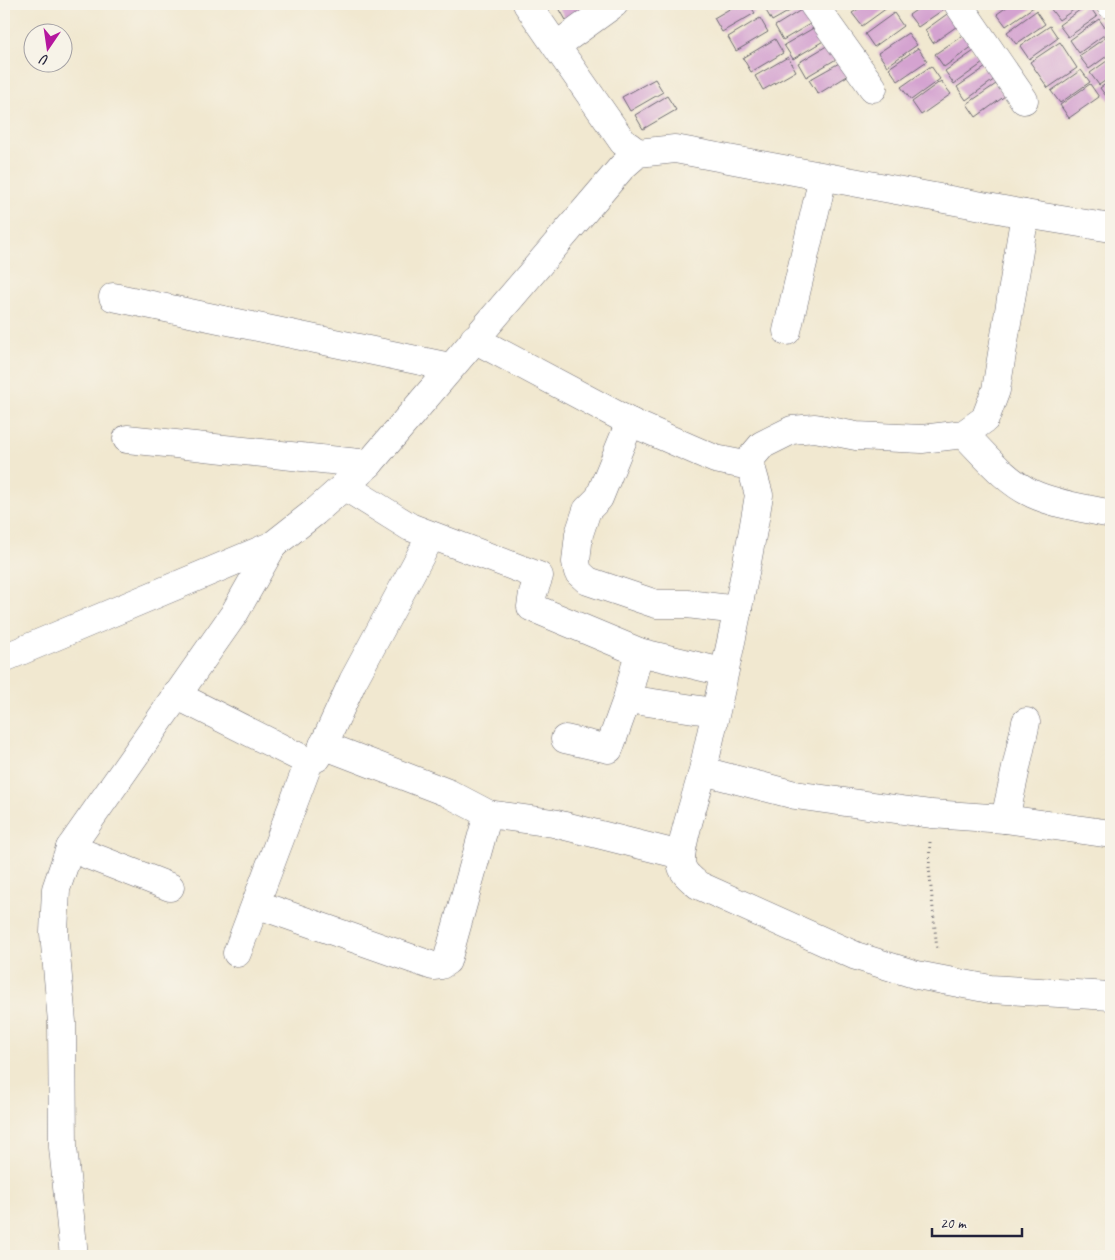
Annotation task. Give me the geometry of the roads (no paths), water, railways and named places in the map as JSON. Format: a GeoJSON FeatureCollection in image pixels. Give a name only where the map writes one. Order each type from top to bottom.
{"type":"FeatureCollection","features":[{"type":"Feature","properties":{"kind":"street"},"geometry":{"type":"LineString","coordinates":[[4,658],[273,545],[369,464],[622,167],[625,141],[528,4]]}},
{"type":"Feature","properties":{"kind":"street"},"geometry":{"type":"LineString","coordinates":[[556,46],[614,4]]}},
{"type":"Feature","properties":{"kind":"street"},"geometry":{"type":"LineString","coordinates":[[813,4],[872,88]]}},
{"type":"Feature","properties":{"kind":"street"},"geometry":{"type":"LineString","coordinates":[[958,4],[1024,100]]}},
{"type":"Feature","properties":{"kind":"street"},"geometry":{"type":"LineString","coordinates":[[625,141],[1111,228]]}},
{"type":"Feature","properties":{"kind":"street"},"geometry":{"type":"LineString","coordinates":[[787,332],[823,177]]}},
{"type":"Feature","properties":{"kind":"street"},"geometry":{"type":"LineString","coordinates":[[744,466],[762,445],[792,430],[816,428],[856,436],[922,439],[964,434],[986,419],[996,390],[1025,214]]}},
{"type":"Feature","properties":{"kind":"street"},"geometry":{"type":"LineString","coordinates":[[113,297],[450,367]]}},
{"type":"Feature","properties":{"kind":"street"},"geometry":{"type":"LineString","coordinates":[[474,339],[630,422],[715,459],[744,466],[752,470],[759,495],[738,610],[714,712],[703,771],[681,855],[683,870],[698,885],[856,956],[940,981],[990,989],[1111,996]]}},
{"type":"Feature","properties":{"kind":"street"},"geometry":{"type":"LineString","coordinates":[[630,422],[599,498],[587,510],[579,534],[576,562],[578,572],[588,581],[656,604],[687,604],[738,610]]}},
{"type":"Feature","properties":{"kind":"street"},"geometry":{"type":"LineString","coordinates":[[964,434],[1017,485],[1033,494],[1063,504],[1111,514]]}},
{"type":"Feature","properties":{"kind":"street"},"geometry":{"type":"LineString","coordinates":[[127,439],[369,464]]}},
{"type":"Feature","properties":{"kind":"street"},"geometry":{"type":"LineString","coordinates":[[344,486],[410,527],[539,576],[533,593],[531,607],[639,652],[724,672]]}},
{"type":"Feature","properties":{"kind":"street"},"geometry":{"type":"LineString","coordinates":[[237,953],[316,754],[431,536]]}},
{"type":"Feature","properties":{"kind":"street"},"geometry":{"type":"LineString","coordinates":[[74,1256],[63,1147],[62,1022],[54,933],[56,889],[70,848],[234,614],[273,545]]}},
{"type":"Feature","properties":{"kind":"street"},"geometry":{"type":"LineString","coordinates":[[565,739],[609,749],[627,699],[639,652]]}},
{"type":"Feature","properties":{"kind":"street"},"geometry":{"type":"LineString","coordinates":[[176,695],[316,754],[448,792],[488,814],[553,822],[681,855]]}},
{"type":"Feature","properties":{"kind":"street"},"geometry":{"type":"LineString","coordinates":[[627,699],[714,712]]}},
{"type":"Feature","properties":{"kind":"street"},"geometry":{"type":"LineString","coordinates":[[1005,819],[1026,722]]}},
{"type":"Feature","properties":{"kind":"street"},"geometry":{"type":"LineString","coordinates":[[703,771],[794,795],[931,814],[1005,819],[1111,834]]}},
{"type":"Feature","properties":{"kind":"street"},"geometry":{"type":"LineString","coordinates":[[256,904],[434,966],[441,965],[447,961],[488,814]]}},
{"type":"Feature","properties":{"kind":"street"},"geometry":{"type":"LineString","coordinates":[[70,848],[170,887]]}}]}
